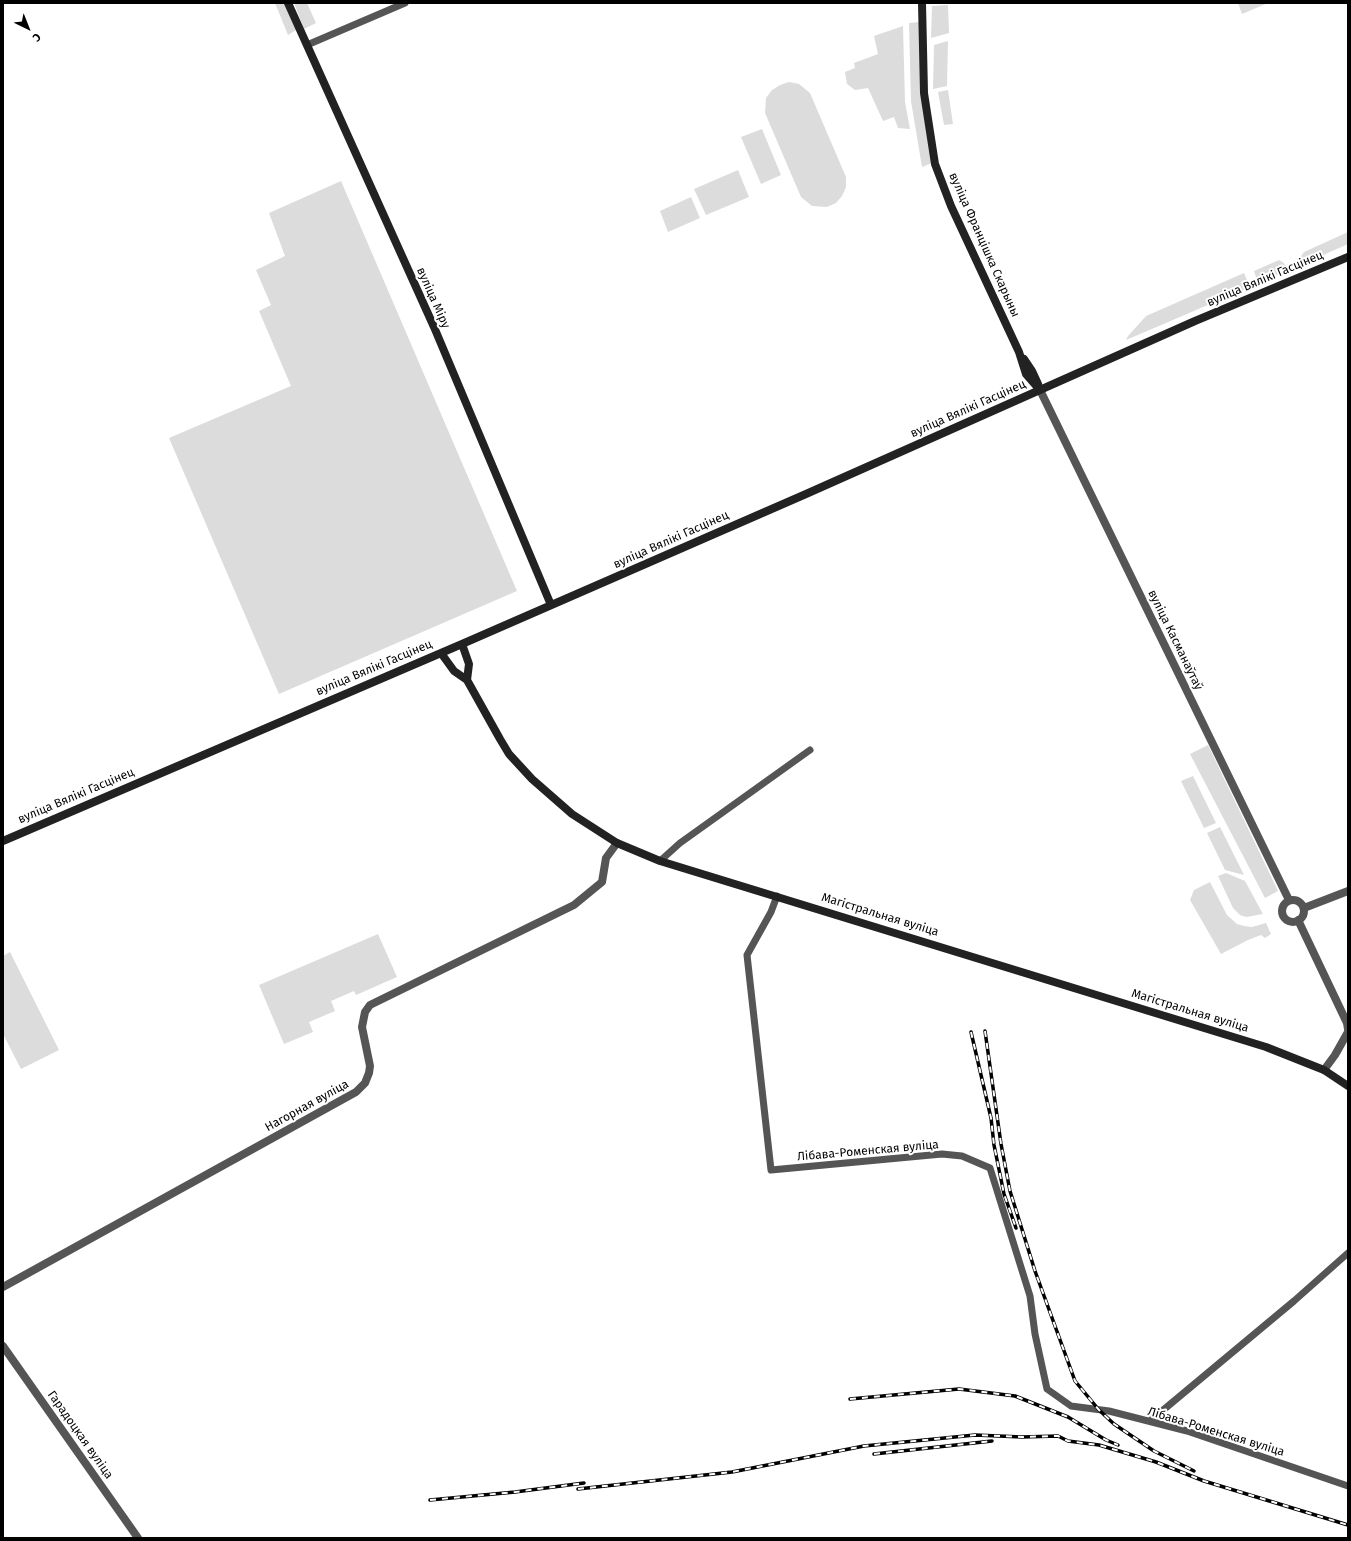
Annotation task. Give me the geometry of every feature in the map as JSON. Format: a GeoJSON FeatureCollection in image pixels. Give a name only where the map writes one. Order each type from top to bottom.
{"type":"FeatureCollection","features":[{"type":"Feature","properties":{"kind":"main road","name":"вуліца Міру"},"geometry":{"type":"LineString","coordinates":[[288,3],[434,327],[551,605]]}},
{"type":"Feature","properties":{"kind":"main road","name":"вуліца Францішка Скарыны"},"geometry":{"type":"LineString","coordinates":[[922,3],[924,93],[935,164],[951,206],[1019,352],[1032,371],[1040,390]]}},
{"type":"Feature","properties":{"kind":"main road","name":"вуліца Вялікі Гасцінец"},"geometry":{"type":"LineString","coordinates":[[3,841],[462,644],[806,494],[1195,321],[1348,257]]}},
{"type":"Feature","properties":{"kind":"main road"},"geometry":{"type":"LineString","coordinates":[[441,653],[454,671],[467,680],[469,664],[462,644]]}},
{"type":"Feature","properties":{"kind":"main road","name":"Магістральная вуліца"},"geometry":{"type":"LineString","coordinates":[[467,680],[509,754],[532,779],[572,814],[617,843],[660,860],[1266,1047],[1324,1070],[1348,1086]]}},
{"type":"Feature","properties":{"kind":"street"},"geometry":{"type":"LineString","coordinates":[[307,45],[405,3]]}},
{"type":"Feature","properties":{"kind":"street","name":"вуліца Касманаўтаў"},"geometry":{"type":"LineString","coordinates":[[1040,390],[1289,900]]}},
{"type":"Feature","properties":{"kind":"street"},"geometry":{"type":"LineString","coordinates":[[660,860],[680,842],[810,750]]}},
{"type":"Feature","properties":{"kind":"street","name":"Нагорная вуліца"},"geometry":{"type":"LineString","coordinates":[[3,1287],[356,1092],[365,1083],[369,1073],[370,1066],[362,1028],[365,1012],[370,1005],[574,905],[602,882],[606,858],[617,843]]}},
{"type":"Feature","properties":{"kind":"street"},"geometry":{"type":"LineString","coordinates":[[1304,908],[1348,891]]}},
{"type":"Feature","properties":{"kind":"street","name":"Лібава-Роменская вуліца"},"geometry":{"type":"LineString","coordinates":[[777,896],[771,912],[747,955],[770,1170],[866,1163],[942,1154],[962,1156],[990,1168],[1030,1296],[1035,1334],[1047,1389],[1071,1406],[1109,1411],[1193,1433],[1348,1486]]}},
{"type":"Feature","properties":{"kind":"street"},"geometry":{"type":"LineString","coordinates":[[1289,900],[1298,901],[1304,908],[1304,913],[1298,920],[1290,922],[1282,915],[1282,907],[1289,900]]}},
{"type":"Feature","properties":{"kind":"street"},"geometry":{"type":"LineString","coordinates":[[1298,920],[1343,1014],[1348,1031],[1335,1055],[1324,1070]]}},
{"type":"Feature","properties":{"kind":"street"},"geometry":{"type":"LineString","coordinates":[[1150,1421],[1276,1316],[1348,1253]]}},
{"type":"Feature","properties":{"kind":"street","name":"Гарадоцкая вуліца"},"geometry":{"type":"LineString","coordinates":[[3,1346],[138,1538]]}},
{"type":"Feature","properties":{"kind":"shaded area"},"geometry":{"type":"Polygon","coordinates":[[[275,3],[284,3],[296,30],[288,35],[275,3]]]}},
{"type":"Feature","properties":{"kind":"shaded area"},"geometry":{"type":"Polygon","coordinates":[[[294,3],[307,3],[316,23],[304,29],[294,3]]]}},
{"type":"Feature","properties":{"kind":"shaded area"},"geometry":{"type":"Polygon","coordinates":[[[1238,3],[1268,3],[1242,14],[1238,3]]]}},
{"type":"Feature","properties":{"kind":"shaded area"},"geometry":{"type":"Polygon","coordinates":[[[948,5],[949,33],[931,38],[932,6],[948,5]]]}},
{"type":"Feature","properties":{"kind":"shaded area"},"geometry":{"type":"Polygon","coordinates":[[[919,22],[932,163],[922,167],[911,101],[909,23],[919,22]]]}},
{"type":"Feature","properties":{"kind":"shaded area"},"geometry":{"type":"Polygon","coordinates":[[[903,26],[905,102],[910,129],[898,128],[894,117],[883,121],[868,88],[855,90],[847,84],[845,72],[855,68],[854,63],[878,54],[874,36],[903,26]]]}},
{"type":"Feature","properties":{"kind":"shaded area"},"geometry":{"type":"Polygon","coordinates":[[[948,41],[947,86],[933,89],[934,45],[948,41]]]}},
{"type":"Feature","properties":{"kind":"shaded area"},"geometry":{"type":"Polygon","coordinates":[[[789,82],[799,84],[810,93],[846,177],[846,187],[842,196],[836,203],[827,207],[812,206],[801,197],[765,113],[766,98],[772,90],[789,82]]]}},
{"type":"Feature","properties":{"kind":"shaded area"},"geometry":{"type":"Polygon","coordinates":[[[948,90],[953,124],[944,125],[938,92],[948,90]]]}},
{"type":"Feature","properties":{"kind":"shaded area"},"geometry":{"type":"Polygon","coordinates":[[[762,129],[781,175],[761,184],[741,137],[762,129]]]}},
{"type":"Feature","properties":{"kind":"shaded area"},"geometry":{"type":"Polygon","coordinates":[[[738,170],[749,197],[706,215],[694,189],[738,170]]]}},
{"type":"Feature","properties":{"kind":"shaded area"},"geometry":{"type":"Polygon","coordinates":[[[341,181],[517,591],[279,694],[169,438],[291,386],[259,311],[271,305],[256,270],[285,256],[269,213],[341,181]]]}},
{"type":"Feature","properties":{"kind":"shaded area"},"geometry":{"type":"Polygon","coordinates":[[[691,197],[700,218],[668,232],[660,211],[691,197]]]}},
{"type":"Feature","properties":{"kind":"shaded area"},"geometry":{"type":"Polygon","coordinates":[[[1348,232],[1348,244],[1303,264],[1301,256],[1304,252],[1348,232]]]}},
{"type":"Feature","properties":{"kind":"shaded area"},"geometry":{"type":"Polygon","coordinates":[[[1279,260],[1284,263],[1287,271],[1258,283],[1254,271],[1279,260]]]}},
{"type":"Feature","properties":{"kind":"shaded area"},"geometry":{"type":"Polygon","coordinates":[[[1244,273],[1250,287],[1126,340],[1146,316],[1244,273]]]}},
{"type":"Feature","properties":{"kind":"shaded area"},"geometry":{"type":"Polygon","coordinates":[[[1208,745],[1278,891],[1265,898],[1190,754],[1208,745]]]}},
{"type":"Feature","properties":{"kind":"shaded area"},"geometry":{"type":"Polygon","coordinates":[[[1193,776],[1216,823],[1204,828],[1181,781],[1193,776]]]}},
{"type":"Feature","properties":{"kind":"shaded area"},"geometry":{"type":"Polygon","coordinates":[[[1220,827],[1244,875],[1225,870],[1207,833],[1220,827]]]}},
{"type":"Feature","properties":{"kind":"shaded area"},"geometry":{"type":"Polygon","coordinates":[[[1226,873],[1245,881],[1263,914],[1246,917],[1240,915],[1233,908],[1218,876],[1226,873]]]}},
{"type":"Feature","properties":{"kind":"shaded area"},"geometry":{"type":"Polygon","coordinates":[[[1210,882],[1227,915],[1237,924],[1252,927],[1266,923],[1271,934],[1265,938],[1261,935],[1248,940],[1221,954],[1190,900],[1194,890],[1210,882]]]}},
{"type":"Feature","properties":{"kind":"shaded area"},"geometry":{"type":"Polygon","coordinates":[[[378,934],[397,977],[356,995],[354,991],[331,1001],[335,1011],[309,1022],[313,1032],[284,1044],[259,985],[378,934]]]}},
{"type":"Feature","properties":{"kind":"shaded area"},"geometry":{"type":"Polygon","coordinates":[[[10,952],[59,1050],[21,1069],[3,1034],[3,956],[10,952]]]}},
{"type":"Feature","properties":{"kind":"railway"},"geometry":{"type":"LineString","coordinates":[[985,1031],[1001,1144],[1010,1191],[1035,1271],[1075,1381],[1099,1410],[1114,1424],[1154,1451],[1194,1471]]}},
{"type":"Feature","properties":{"kind":"railway"},"geometry":{"type":"LineString","coordinates":[[971,1032],[991,1118],[994,1145],[1004,1194],[1016,1228]]}},
{"type":"Feature","properties":{"kind":"railway"},"geometry":{"type":"LineString","coordinates":[[850,1399],[959,1389],[1015,1396],[1068,1417],[1106,1440],[1118,1445]]}},
{"type":"Feature","properties":{"kind":"railway"},"geometry":{"type":"LineString","coordinates":[[578,1489],[732,1472],[864,1446],[975,1435],[1022,1437],[1058,1436],[1068,1441],[1099,1445],[1156,1462],[1204,1481],[1348,1525]]}},
{"type":"Feature","properties":{"kind":"railway"},"geometry":{"type":"LineString","coordinates":[[874,1454],[992,1441]]}},
{"type":"Feature","properties":{"kind":"railway"},"geometry":{"type":"LineString","coordinates":[[430,1500],[515,1492],[584,1483]]}}]}
